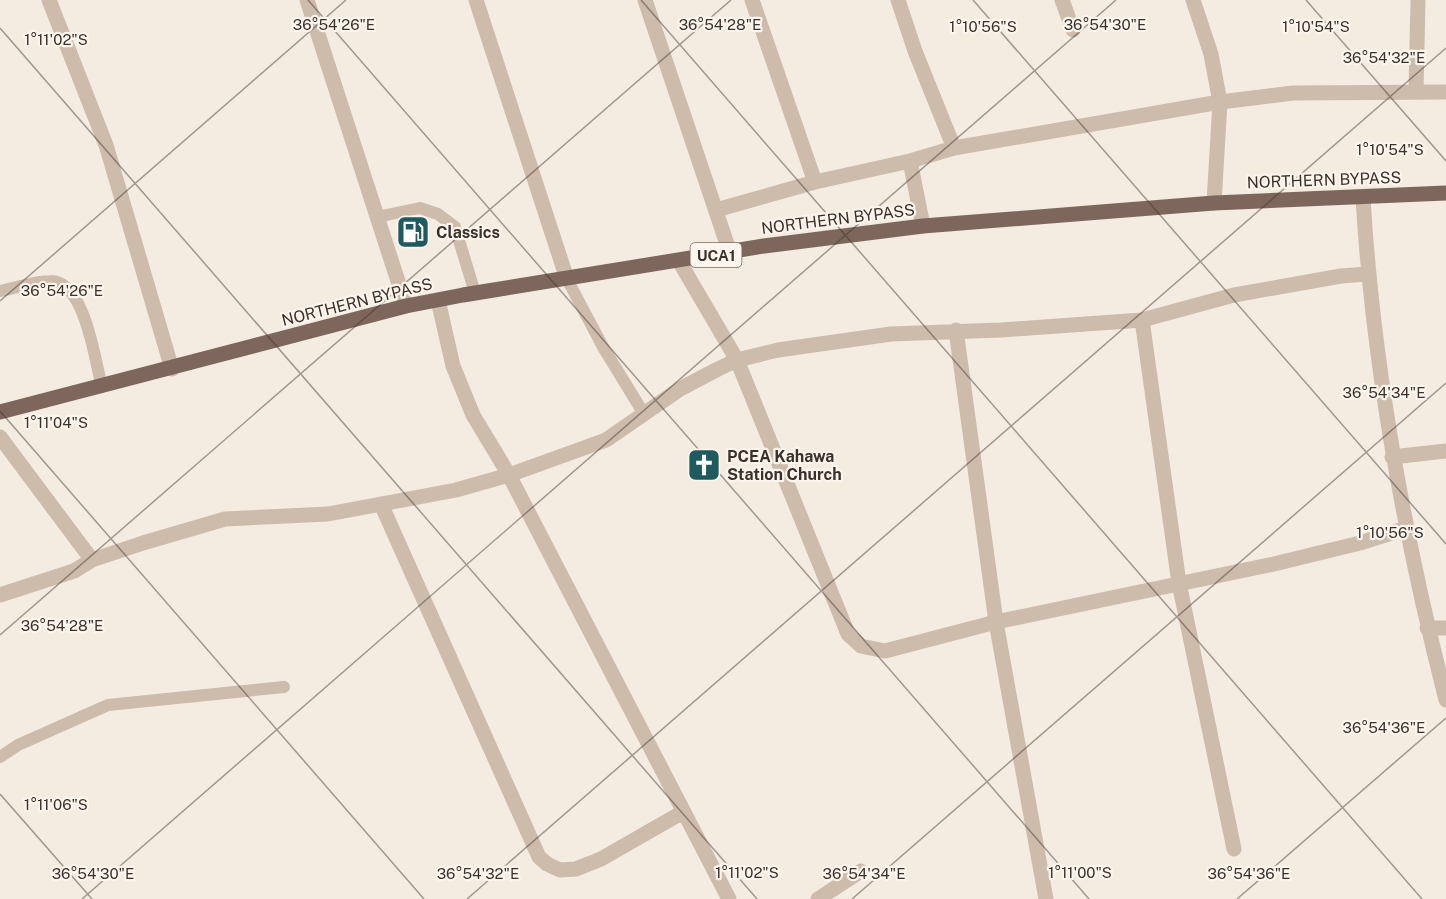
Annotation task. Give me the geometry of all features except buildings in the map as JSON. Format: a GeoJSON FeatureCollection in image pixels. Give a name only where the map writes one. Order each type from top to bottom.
{"type":"FeatureCollection","features":[{"type":"Feature","properties":{"kind":"main road","name":"NORTHERN BYPASS"},"geometry":{"type":"LineString","coordinates":[[0,412],[172,369],[406,306],[730,253],[923,226],[1214,203],[1446,193]]}},
{"type":"Feature","properties":{"kind":"street"},"geometry":{"type":"LineString","coordinates":[[49,0],[106,145],[172,369]]}},
{"type":"Feature","properties":{"kind":"street"},"geometry":{"type":"LineString","coordinates":[[307,0],[406,306]]}},
{"type":"Feature","properties":{"kind":"street"},"geometry":{"type":"LineString","coordinates":[[476,0],[567,279]]}},
{"type":"Feature","properties":{"kind":"street"},"geometry":{"type":"LineString","coordinates":[[645,0],[730,253]]}},
{"type":"Feature","properties":{"kind":"street"},"geometry":{"type":"LineString","coordinates":[[752,0],[815,182]]}},
{"type":"Feature","properties":{"kind":"street"},"geometry":{"type":"LineString","coordinates":[[898,0],[915,51],[954,148]]}},
{"type":"Feature","properties":{"kind":"street"},"geometry":{"type":"LineString","coordinates":[[1062,0],[1073,30]]}},
{"type":"Feature","properties":{"kind":"street"},"geometry":{"type":"LineString","coordinates":[[1193,0],[1211,54],[1220,102],[1214,203]]}},
{"type":"Feature","properties":{"kind":"street"},"geometry":{"type":"LineString","coordinates":[[1416,91],[1418,0]]}},
{"type":"Feature","properties":{"kind":"street"},"geometry":{"type":"LineString","coordinates":[[716,210],[815,182],[910,161],[954,148],[1220,102],[1293,93],[1446,92]]}},
{"type":"Feature","properties":{"kind":"street"},"geometry":{"type":"LineString","coordinates":[[910,161],[923,226]]}},
{"type":"Feature","properties":{"kind":"street"},"geometry":{"type":"LineString","coordinates":[[1363,198],[1367,274],[1392,457],[1427,628],[1446,700]]}},
{"type":"Feature","properties":{"kind":"street"},"geometry":{"type":"LineString","coordinates":[[679,261],[736,360],[848,634],[861,646],[885,651],[996,622],[1179,583],[1224,576],[1360,543],[1407,528]]}},
{"type":"Feature","properties":{"kind":"street"},"geometry":{"type":"LineString","coordinates":[[0,595],[74,571],[92,560],[142,543],[225,519],[328,514],[456,490],[509,475],[606,440],[680,389],[736,360],[778,350],[891,334],[1001,330],[1142,320],[1234,295],[1341,276],[1367,274]]}},
{"type":"Feature","properties":{"kind":"street"},"geometry":{"type":"LineString","coordinates":[[438,300],[453,366],[473,415],[509,475],[729,899]]}},
{"type":"Feature","properties":{"kind":"street"},"geometry":{"type":"LineString","coordinates":[[1142,320],[1179,583],[1234,849]]}},
{"type":"Feature","properties":{"kind":"street"},"geometry":{"type":"LineString","coordinates":[[956,330],[996,622],[1046,899]]}},
{"type":"Feature","properties":{"kind":"street"},"geometry":{"type":"LineString","coordinates":[[0,437],[92,560]]}},
{"type":"Feature","properties":{"kind":"street"},"geometry":{"type":"LineString","coordinates":[[1392,457],[1446,451]]}},
{"type":"Feature","properties":{"kind":"street"},"geometry":{"type":"LineString","coordinates":[[381,504],[539,857],[560,870],[576,869],[601,859],[683,812]]}},
{"type":"Feature","properties":{"kind":"street"},"geometry":{"type":"LineString","coordinates":[[1427,628],[1446,628]]}},
{"type":"Feature","properties":{"kind":"street"},"geometry":{"type":"LineString","coordinates":[[818,899],[861,871]]}},
{"type":"Feature","properties":{"kind":"lane"},"geometry":{"type":"LineString","coordinates":[[377,217],[420,208],[438,214],[455,227],[475,293]]}},
{"type":"Feature","properties":{"kind":"lane"},"geometry":{"type":"LineString","coordinates":[[567,279],[603,347],[644,414]]}},
{"type":"Feature","properties":{"kind":"lane"},"geometry":{"type":"LineString","coordinates":[[0,291],[51,280],[65,285],[84,313],[102,387]]}},
{"type":"Feature","properties":{"kind":"lane"},"geometry":{"type":"LineString","coordinates":[[0,757],[18,745],[108,705],[284,687]]}},
{"type":"Feature","properties":{"kind":"place","name":"Classics"},"geometry":{"type":"Point","coordinates":[413,232]}},
{"type":"Feature","properties":{"kind":"place","name":"PCEA Kahawa Station Church"},"geometry":{"type":"Point","coordinates":[704,465]}}]}
